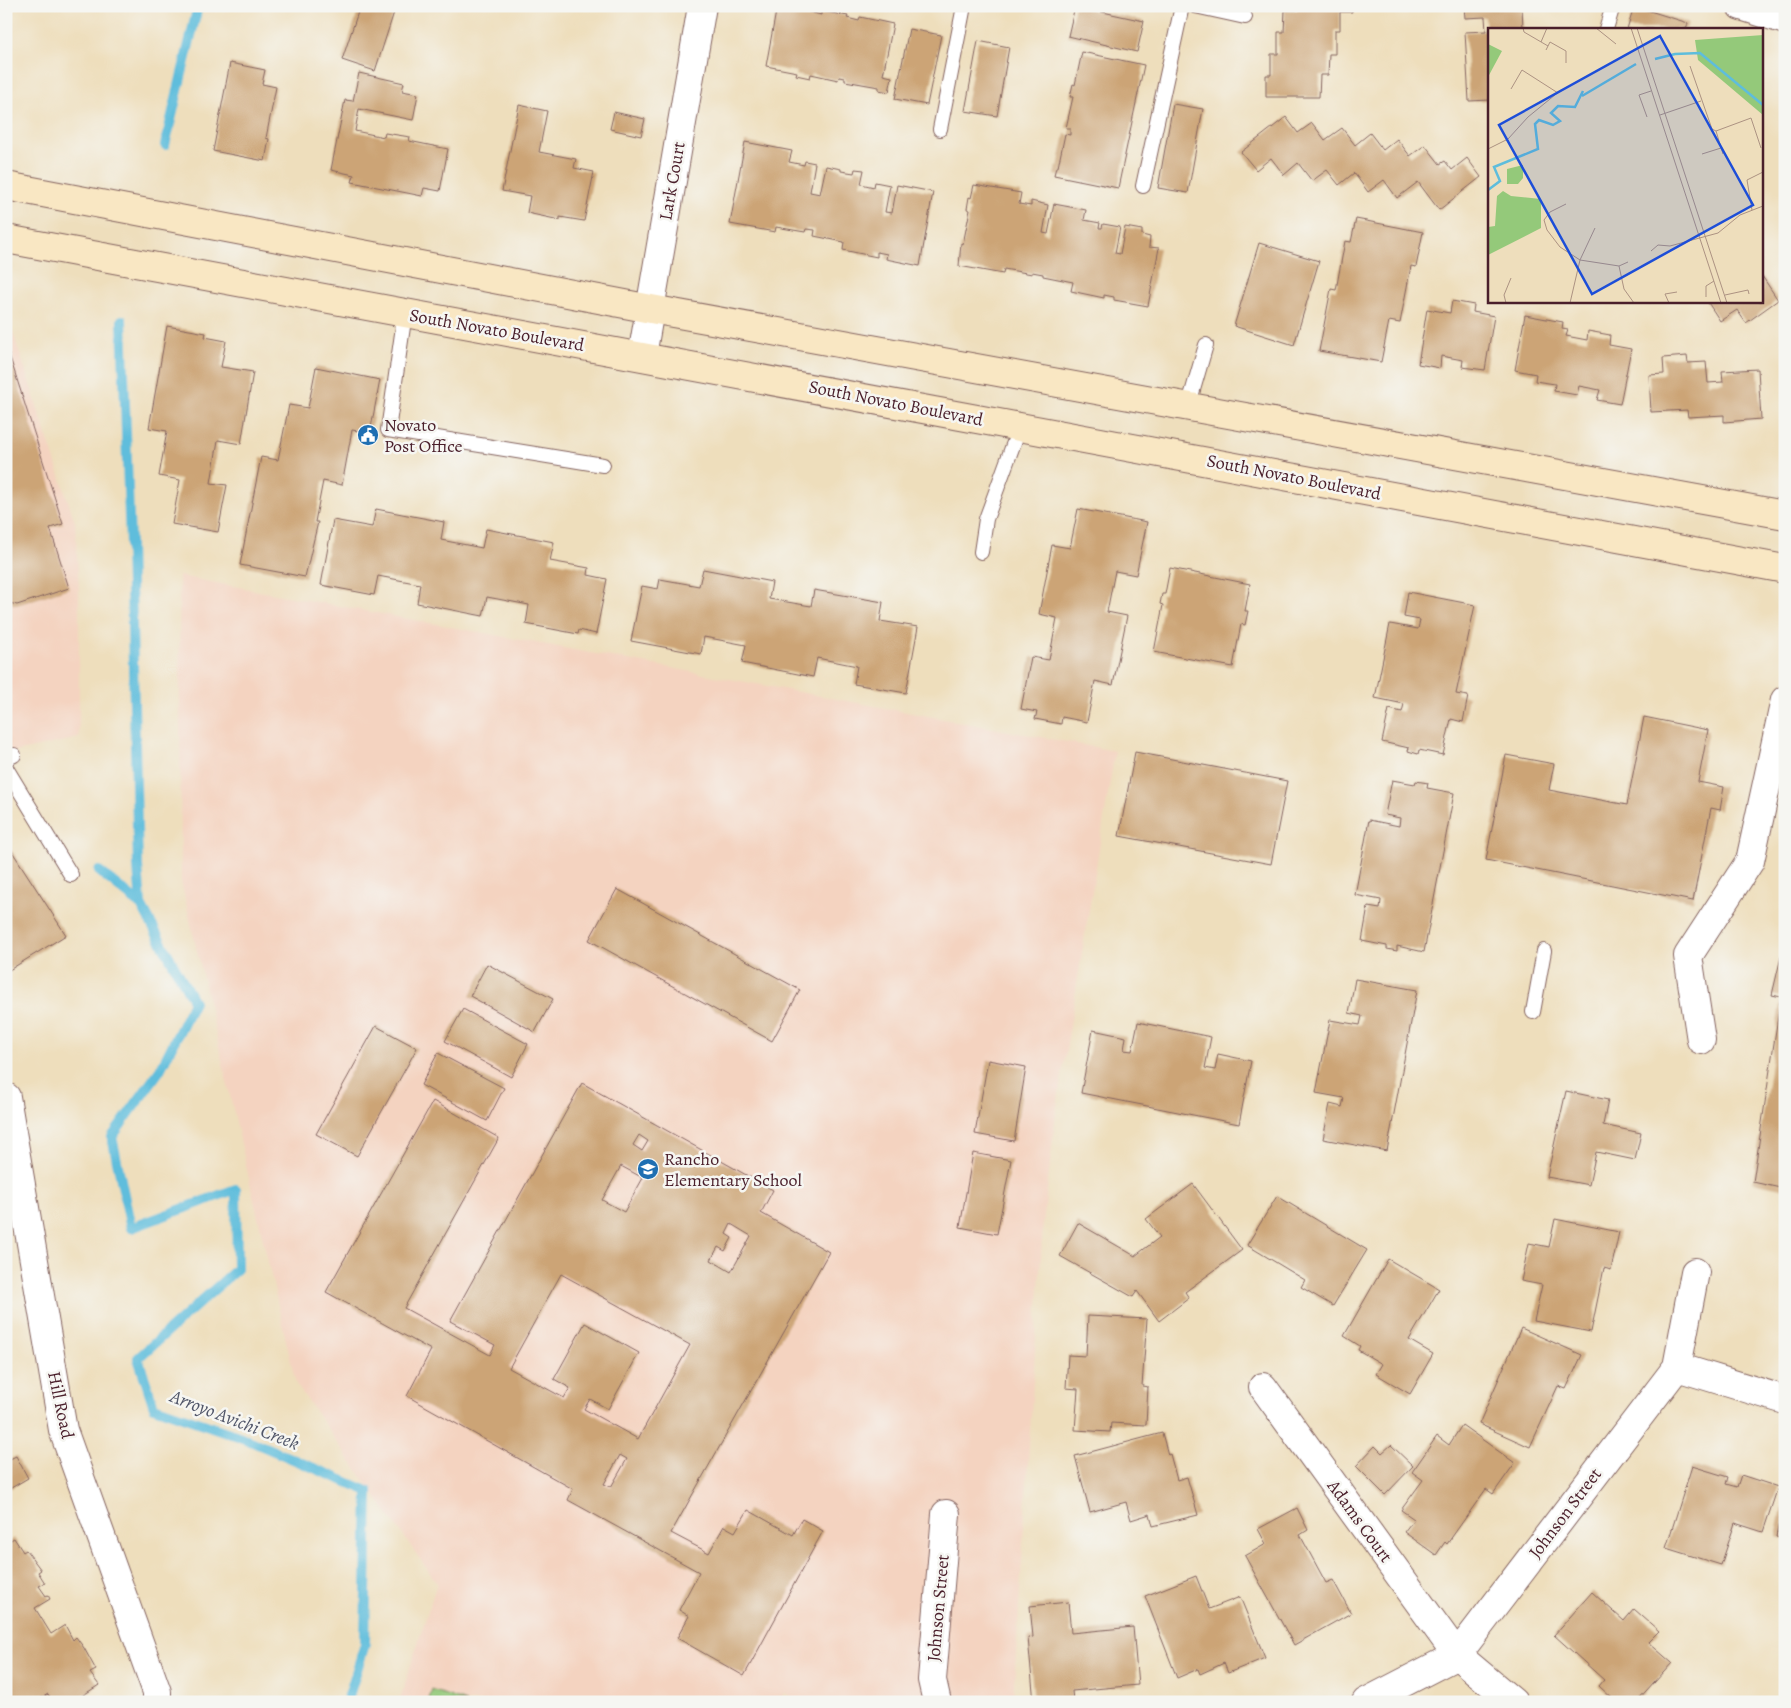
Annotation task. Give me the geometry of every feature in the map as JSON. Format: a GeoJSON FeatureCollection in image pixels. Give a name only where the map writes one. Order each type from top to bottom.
{"type":"FeatureCollection","features":[{"type":"Feature","properties":{"kind":"main road"},"geometry":{"type":"LineString","coordinates":[[6,186],[651,309],[1785,515]]}},
{"type":"Feature","properties":{"kind":"main road","name":"South Novato Boulevard"},"geometry":{"type":"LineString","coordinates":[[6,239],[1785,569]]}},
{"type":"Feature","properties":{"kind":"street","name":"Lark Court"},"geometry":{"type":"LineString","coordinates":[[642,356],[702,6]]}},
{"type":"Feature","properties":{"kind":"street"},"geometry":{"type":"LineString","coordinates":[[1741,6],[1785,20]]}},
{"type":"Feature","properties":{"kind":"street"},"geometry":{"type":"LineString","coordinates":[[1700,1040],[1688,956],[1750,861],[1785,700]]}},
{"type":"Feature","properties":{"kind":"street","name":"Hill Road"},"geometry":{"type":"LineString","coordinates":[[6,1097],[64,1430],[157,1692],[157,1702]]}},
{"type":"Feature","properties":{"kind":"street","name":"Johnson Street"},"geometry":{"type":"LineString","coordinates":[[1366,1702],[1457,1655],[1677,1367],[1695,1272]]}},
{"type":"Feature","properties":{"kind":"street"},"geometry":{"type":"LineString","coordinates":[[1677,1367],[1785,1400]]}},
{"type":"Feature","properties":{"kind":"street","name":"Adams Court"},"geometry":{"type":"LineString","coordinates":[[1263,1387],[1457,1655],[1513,1702]]}},
{"type":"Feature","properties":{"kind":"street","name":"Johnson Street"},"geometry":{"type":"LineString","coordinates":[[937,1702],[932,1680],[946,1514]]}},
{"type":"Feature","properties":{"kind":"lane"},"geometry":{"type":"LineString","coordinates":[[940,129],[964,6]]}},
{"type":"Feature","properties":{"kind":"lane"},"geometry":{"type":"LineString","coordinates":[[1143,186],[1182,6]]}},
{"type":"Feature","properties":{"kind":"lane"},"geometry":{"type":"LineString","coordinates":[[1195,6],[1245,17]]}},
{"type":"Feature","properties":{"kind":"lane"},"geometry":{"type":"LineString","coordinates":[[1606,28],[1613,6]]}},
{"type":"Feature","properties":{"kind":"lane"},"geometry":{"type":"LineString","coordinates":[[405,313],[388,430],[604,465]]}},
{"type":"Feature","properties":{"kind":"lane"},"geometry":{"type":"LineString","coordinates":[[1188,407],[1206,345]]}},
{"type":"Feature","properties":{"kind":"lane"},"geometry":{"type":"LineString","coordinates":[[981,552],[986,519],[1020,426]]}},
{"type":"Feature","properties":{"kind":"lane"},"geometry":{"type":"LineString","coordinates":[[6,768],[71,875]]}},
{"type":"Feature","properties":{"kind":"lane"},"geometry":{"type":"LineString","coordinates":[[1533,1012],[1544,951]]}},
{"type":"Feature","properties":{"kind":"shaded area"},"geometry":{"type":"Polygon","coordinates":[[[6,311],[75,522],[79,589],[79,738],[6,754],[6,311]]]}},
{"type":"Feature","properties":{"kind":"shaded area","name":"Rancho Elementary School"},"geometry":{"type":"Polygon","coordinates":[[[179,576],[1115,751],[1056,1112],[1043,1225],[1013,1702],[800,1702],[785,1693],[779,1702],[399,1702],[437,1583],[296,1384],[181,881],[179,576]]]}},
{"type":"Feature","properties":{"kind":"green space"},"geometry":{"type":"Polygon","coordinates":[[[432,1690],[466,1702],[428,1702],[432,1690]]]}},
{"type":"Feature","properties":{"kind":"building"},"geometry":{"type":"Polygon","coordinates":[[[360,6],[396,6],[375,71],[342,60],[360,6]]]}},
{"type":"Feature","properties":{"kind":"building"},"geometry":{"type":"Polygon","coordinates":[[[777,6],[787,6],[821,15],[821,11],[848,16],[847,18],[859,21],[860,17],[893,24],[883,75],[892,77],[889,92],[879,90],[879,87],[845,81],[845,78],[839,77],[838,80],[811,74],[810,78],[796,75],[797,72],[766,66],[777,6]]]}},
{"type":"Feature","properties":{"kind":"building"},"geometry":{"type":"Polygon","coordinates":[[[1075,6],[1144,21],[1137,52],[1068,36],[1075,6]]]}},
{"type":"Feature","properties":{"kind":"building"},"geometry":{"type":"Polygon","coordinates":[[[1297,6],[1352,6],[1352,12],[1340,12],[1340,30],[1335,30],[1335,54],[1329,54],[1328,75],[1320,75],[1319,97],[1266,97],[1266,75],[1271,75],[1271,54],[1278,54],[1278,32],[1284,32],[1285,10],[1297,10],[1297,6]]]}},
{"type":"Feature","properties":{"kind":"building"},"geometry":{"type":"Polygon","coordinates":[[[1464,6],[1522,6],[1523,28],[1488,28],[1488,100],[1469,101],[1465,32],[1486,31],[1485,17],[1465,18],[1464,6]]]}},
{"type":"Feature","properties":{"kind":"building"},"geometry":{"type":"Polygon","coordinates":[[[1634,6],[1688,23],[1686,28],[1627,28],[1634,6]]]}},
{"type":"Feature","properties":{"kind":"building"},"geometry":{"type":"Polygon","coordinates":[[[909,29],[941,35],[927,105],[895,99],[909,29]]]}},
{"type":"Feature","properties":{"kind":"building"},"geometry":{"type":"Polygon","coordinates":[[[978,41],[1009,47],[997,116],[965,111],[978,41]]]}},
{"type":"Feature","properties":{"kind":"building"},"geometry":{"type":"Polygon","coordinates":[[[1082,52],[1144,65],[1118,188],[1054,175],[1056,167],[1058,167],[1065,134],[1070,135],[1070,128],[1066,128],[1073,97],[1070,97],[1073,84],[1075,85],[1082,52]]]}},
{"type":"Feature","properties":{"kind":"building"},"geometry":{"type":"Polygon","coordinates":[[[230,63],[265,70],[262,84],[276,87],[266,138],[269,139],[265,161],[213,151],[230,63]]]}},
{"type":"Feature","properties":{"kind":"building"},"geometry":{"type":"Polygon","coordinates":[[[359,73],[404,83],[402,91],[418,94],[413,120],[359,109],[355,131],[384,137],[385,133],[410,137],[409,141],[448,149],[440,191],[424,188],[422,196],[352,182],[354,175],[331,170],[345,100],[353,101],[359,73]]]}},
{"type":"Feature","properties":{"kind":"building"},"geometry":{"type":"Polygon","coordinates":[[[1173,104],[1203,109],[1188,193],[1158,188],[1173,104]]]}},
{"type":"Feature","properties":{"kind":"building"},"geometry":{"type":"Polygon","coordinates":[[[519,105],[547,111],[539,152],[576,159],[574,168],[594,172],[584,221],[560,217],[560,220],[527,213],[530,196],[502,191],[519,105]]]}},
{"type":"Feature","properties":{"kind":"building"},"geometry":{"type":"Polygon","coordinates":[[[614,112],[645,119],[641,136],[610,129],[614,112]]]}},
{"type":"Feature","properties":{"kind":"building"},"geometry":{"type":"Polygon","coordinates":[[[1286,117],[1298,133],[1312,123],[1325,140],[1342,128],[1355,145],[1370,133],[1383,150],[1397,139],[1410,156],[1425,145],[1440,164],[1445,161],[1452,170],[1467,158],[1481,177],[1439,210],[1418,182],[1397,198],[1384,180],[1368,192],[1354,173],[1339,185],[1327,170],[1312,181],[1298,163],[1284,175],[1271,158],[1256,170],[1241,152],[1286,117]]]}},
{"type":"Feature","properties":{"kind":"building"},"geometry":{"type":"Polygon","coordinates":[[[745,142],[792,151],[789,162],[804,165],[805,161],[815,163],[810,192],[820,194],[826,166],[854,173],[855,169],[864,170],[861,184],[874,187],[875,182],[890,185],[885,212],[892,213],[897,185],[933,192],[920,266],[886,259],[887,254],[877,252],[877,257],[843,250],[844,242],[814,236],[815,230],[806,229],[805,232],[776,227],[775,232],[730,224],[745,142]]]}},
{"type":"Feature","properties":{"kind":"building"},"geometry":{"type":"Polygon","coordinates":[[[974,185],[1021,193],[1019,204],[1031,206],[1031,201],[1048,205],[1043,233],[1048,234],[1054,204],[1086,210],[1084,220],[1100,223],[1099,228],[1102,228],[1103,224],[1120,227],[1115,253],[1120,254],[1125,227],[1142,230],[1142,235],[1150,237],[1149,247],[1159,248],[1148,306],[1114,300],[1114,297],[1104,295],[1104,298],[1071,291],[1073,282],[1043,276],[1043,274],[1004,269],[1003,274],[959,266],[961,243],[963,244],[970,210],[967,209],[969,197],[971,198],[974,185]]]}},
{"type":"Feature","properties":{"kind":"building"},"geometry":{"type":"Polygon","coordinates":[[[1356,219],[1423,232],[1416,267],[1411,266],[1400,323],[1389,321],[1381,362],[1319,351],[1331,289],[1336,290],[1345,241],[1351,242],[1356,219]]]}},
{"type":"Feature","properties":{"kind":"building"},"geometry":{"type":"Polygon","coordinates":[[[1259,243],[1319,261],[1294,345],[1234,326],[1259,243]]]}},
{"type":"Feature","properties":{"kind":"building"},"geometry":{"type":"Polygon","coordinates":[[[1764,279],[1778,300],[1746,323],[1737,310],[1720,321],[1708,302],[1764,302],[1764,279]]]}},
{"type":"Feature","properties":{"kind":"building"},"geometry":{"type":"Polygon","coordinates":[[[1452,301],[1474,305],[1473,312],[1494,316],[1485,370],[1462,367],[1463,360],[1441,356],[1440,368],[1418,364],[1427,309],[1450,313],[1452,301]]]}},
{"type":"Feature","properties":{"kind":"building"},"geometry":{"type":"Polygon","coordinates":[[[1525,315],[1563,322],[1562,329],[1568,330],[1566,336],[1587,340],[1588,331],[1610,335],[1609,345],[1631,349],[1620,404],[1597,400],[1600,390],[1579,386],[1577,395],[1554,391],[1555,384],[1535,381],[1536,374],[1515,370],[1525,315]]]}},
{"type":"Feature","properties":{"kind":"building"},"geometry":{"type":"Polygon","coordinates":[[[167,326],[206,333],[205,337],[226,341],[221,367],[253,372],[241,444],[218,440],[211,483],[227,485],[218,532],[172,524],[180,480],[159,476],[167,431],[149,428],[167,326]]]}},
{"type":"Feature","properties":{"kind":"building"},"geometry":{"type":"Polygon","coordinates":[[[7,348],[63,524],[50,528],[69,588],[17,605],[6,602],[7,348]]]}},
{"type":"Feature","properties":{"kind":"building"},"geometry":{"type":"Polygon","coordinates":[[[1687,356],[1688,363],[1706,362],[1708,383],[1723,382],[1722,371],[1758,369],[1761,419],[1724,422],[1724,415],[1688,417],[1687,410],[1651,412],[1649,375],[1664,374],[1663,358],[1687,356]]]}},
{"type":"Feature","properties":{"kind":"building"},"geometry":{"type":"Polygon","coordinates":[[[316,367],[380,380],[370,433],[352,430],[342,485],[323,481],[315,522],[318,522],[305,577],[240,565],[261,457],[278,460],[289,405],[308,408],[316,367]]]}},
{"type":"Feature","properties":{"kind":"building"},"geometry":{"type":"Polygon","coordinates":[[[376,509],[444,522],[441,540],[482,548],[486,529],[554,542],[550,561],[589,568],[588,575],[607,579],[596,634],[579,630],[578,634],[526,624],[529,605],[487,597],[483,616],[417,603],[420,584],[378,576],[374,595],[321,585],[333,520],[372,527],[376,509]]]}},
{"type":"Feature","properties":{"kind":"building"},"geometry":{"type":"Polygon","coordinates":[[[1078,509],[1147,522],[1136,575],[1115,571],[1107,612],[1127,616],[1113,685],[1095,681],[1087,722],[1062,717],[1061,724],[1035,719],[1037,712],[1021,709],[1031,657],[1049,660],[1057,618],[1039,614],[1052,545],[1070,548],[1078,509]]]}},
{"type":"Feature","properties":{"kind":"building"},"geometry":{"type":"Polygon","coordinates":[[[1170,568],[1250,584],[1245,611],[1248,611],[1245,625],[1241,624],[1233,667],[1154,652],[1163,605],[1160,604],[1162,594],[1165,594],[1170,568]]]}},
{"type":"Feature","properties":{"kind":"building"},"geometry":{"type":"Polygon","coordinates":[[[703,569],[772,582],[769,599],[811,606],[814,590],[883,602],[880,621],[918,627],[906,693],[854,684],[857,666],[817,658],[813,677],[742,663],[746,645],[704,637],[701,654],[631,641],[642,586],[658,589],[660,579],[699,586],[703,569]]]}},
{"type":"Feature","properties":{"kind":"building"},"geometry":{"type":"Polygon","coordinates":[[[1408,592],[1475,605],[1456,694],[1468,696],[1463,722],[1451,719],[1443,755],[1419,750],[1418,754],[1408,751],[1409,748],[1382,742],[1389,709],[1402,712],[1404,704],[1375,698],[1390,624],[1418,629],[1420,620],[1404,617],[1408,592]]]}},
{"type":"Feature","properties":{"kind":"building"},"geometry":{"type":"Polygon","coordinates":[[[1644,717],[1708,730],[1698,782],[1724,787],[1720,810],[1711,808],[1693,901],[1486,860],[1506,755],[1554,764],[1549,790],[1627,805],[1644,717]]]}},
{"type":"Feature","properties":{"kind":"building"},"geometry":{"type":"Polygon","coordinates":[[[1135,752],[1287,781],[1271,864],[1119,836],[1135,752]]]}},
{"type":"Feature","properties":{"kind":"building"},"geometry":{"type":"Polygon","coordinates":[[[1392,780],[1415,784],[1416,781],[1428,783],[1427,788],[1454,793],[1424,952],[1397,946],[1397,951],[1387,949],[1387,946],[1362,941],[1368,907],[1380,909],[1381,900],[1355,895],[1369,820],[1399,826],[1400,818],[1385,815],[1392,780]]]}},
{"type":"Feature","properties":{"kind":"building"},"geometry":{"type":"Polygon","coordinates":[[[6,842],[66,935],[6,972],[6,842]]]}},
{"type":"Feature","properties":{"kind":"building"},"geometry":{"type":"Polygon","coordinates":[[[617,889],[800,990],[772,1041],[589,940],[617,889]]]}},
{"type":"Feature","properties":{"kind":"building"},"geometry":{"type":"Polygon","coordinates":[[[1784,944],[1785,1189],[1753,1182],[1781,997],[1772,995],[1784,944]]]}},
{"type":"Feature","properties":{"kind":"building"},"geometry":{"type":"Polygon","coordinates":[[[487,964],[553,999],[535,1032],[470,996],[487,964]]]}},
{"type":"Feature","properties":{"kind":"building"},"geometry":{"type":"Polygon","coordinates":[[[1355,979],[1417,990],[1387,1151],[1323,1139],[1330,1104],[1342,1107],[1344,1098],[1316,1093],[1330,1020],[1360,1025],[1362,1016],[1349,1013],[1355,979]]]}},
{"type":"Feature","properties":{"kind":"building"},"geometry":{"type":"Polygon","coordinates":[[[463,1009],[528,1044],[511,1077],[445,1041],[463,1009]]]}},
{"type":"Feature","properties":{"kind":"building"},"geometry":{"type":"Polygon","coordinates":[[[1138,1022],[1211,1037],[1205,1068],[1215,1070],[1218,1054],[1251,1061],[1239,1124],[1081,1093],[1093,1030],[1126,1037],[1124,1050],[1132,1051],[1138,1022]]]}},
{"type":"Feature","properties":{"kind":"building"},"geometry":{"type":"Polygon","coordinates":[[[376,1026],[417,1048],[357,1156],[316,1134],[376,1026]]]}},
{"type":"Feature","properties":{"kind":"building"},"geometry":{"type":"Polygon","coordinates":[[[438,1053],[504,1088],[487,1121],[421,1085],[438,1053]]]}},
{"type":"Feature","properties":{"kind":"building"},"geometry":{"type":"Polygon","coordinates":[[[988,1060],[1026,1067],[1014,1141],[975,1134],[988,1060]]]}},
{"type":"Feature","properties":{"kind":"building"},"geometry":{"type":"Polygon","coordinates":[[[582,1083],[773,1190],[761,1213],[829,1252],[671,1533],[709,1553],[724,1526],[735,1532],[748,1510],[793,1535],[802,1519],[823,1531],[744,1676],[677,1638],[689,1616],[679,1610],[699,1572],[568,1500],[573,1489],[407,1396],[431,1350],[326,1292],[433,1101],[499,1138],[404,1308],[490,1355],[495,1345],[450,1321],[582,1083]],[[639,1135],[633,1145],[642,1151],[648,1141],[639,1135]],[[621,1166],[602,1200],[624,1212],[643,1178],[621,1166]],[[731,1224],[726,1234],[732,1238],[725,1251],[718,1247],[711,1260],[731,1272],[751,1236],[731,1224]],[[561,1274],[509,1368],[564,1398],[570,1388],[554,1379],[585,1323],[639,1353],[608,1409],[590,1399],[584,1409],[638,1439],[690,1345],[561,1274]],[[620,1455],[604,1484],[611,1487],[627,1459],[620,1455]]]}},
{"type":"Feature","properties":{"kind":"building"},"geometry":{"type":"Polygon","coordinates":[[[1566,1091],[1608,1100],[1603,1125],[1641,1133],[1635,1160],[1596,1152],[1589,1185],[1547,1177],[1566,1091]]]}},
{"type":"Feature","properties":{"kind":"building"},"geometry":{"type":"Polygon","coordinates":[[[973,1153],[1011,1160],[997,1234],[960,1227],[973,1153]]]}},
{"type":"Feature","properties":{"kind":"building"},"geometry":{"type":"Polygon","coordinates":[[[1193,1184],[1242,1250],[1185,1292],[1189,1298],[1159,1321],[1137,1291],[1133,1297],[1060,1256],[1078,1223],[1135,1256],[1160,1237],[1146,1219],[1193,1184]]]}},
{"type":"Feature","properties":{"kind":"building"},"geometry":{"type":"Polygon","coordinates":[[[1277,1196],[1367,1250],[1333,1306],[1301,1287],[1305,1280],[1247,1245],[1277,1196]]]}},
{"type":"Feature","properties":{"kind":"building"},"geometry":{"type":"Polygon","coordinates":[[[1555,1219],[1619,1232],[1611,1270],[1604,1268],[1591,1332],[1534,1321],[1542,1285],[1521,1281],[1529,1243],[1549,1247],[1555,1219]]]}},
{"type":"Feature","properties":{"kind":"building"},"geometry":{"type":"Polygon","coordinates":[[[1388,1259],[1439,1289],[1409,1340],[1433,1354],[1410,1394],[1376,1374],[1382,1364],[1358,1350],[1360,1346],[1344,1336],[1388,1259]]]}},
{"type":"Feature","properties":{"kind":"building"},"geometry":{"type":"Polygon","coordinates":[[[1088,1316],[1147,1319],[1142,1386],[1148,1387],[1146,1425],[1111,1423],[1110,1432],[1075,1430],[1078,1389],[1066,1388],[1068,1355],[1086,1356],[1088,1316]]]}},
{"type":"Feature","properties":{"kind":"building"},"geometry":{"type":"Polygon","coordinates":[[[1521,1328],[1582,1355],[1566,1389],[1558,1386],[1530,1447],[1479,1424],[1521,1328]]]}},
{"type":"Feature","properties":{"kind":"building"},"geometry":{"type":"Polygon","coordinates":[[[1462,1425],[1515,1463],[1493,1494],[1486,1489],[1447,1544],[1445,1542],[1436,1555],[1404,1532],[1414,1519],[1401,1510],[1423,1480],[1412,1472],[1437,1436],[1449,1445],[1462,1425]]]}},
{"type":"Feature","properties":{"kind":"building"},"geometry":{"type":"Polygon","coordinates":[[[1162,1433],[1177,1480],[1187,1477],[1198,1515],[1153,1526],[1150,1514],[1131,1520],[1126,1502],[1090,1512],[1075,1456],[1162,1433]]]}},
{"type":"Feature","properties":{"kind":"building"},"geometry":{"type":"Polygon","coordinates":[[[1391,1445],[1413,1466],[1385,1495],[1356,1466],[1375,1446],[1382,1453],[1391,1445]]]}},
{"type":"Feature","properties":{"kind":"building"},"geometry":{"type":"Polygon","coordinates":[[[16,1456],[28,1478],[6,1491],[6,1461],[16,1456]]]}},
{"type":"Feature","properties":{"kind":"building"},"geometry":{"type":"Polygon","coordinates":[[[1692,1466],[1728,1477],[1726,1484],[1737,1487],[1741,1475],[1778,1487],[1763,1532],[1735,1523],[1721,1565],[1666,1548],[1692,1466]]]}},
{"type":"Feature","properties":{"kind":"building"},"geometry":{"type":"Polygon","coordinates":[[[1785,1498],[1785,1539],[1776,1537],[1785,1498]]]}},
{"type":"Feature","properties":{"kind":"building"},"geometry":{"type":"Polygon","coordinates":[[[1297,1508],[1308,1530],[1300,1535],[1326,1583],[1333,1580],[1351,1613],[1294,1645],[1245,1556],[1266,1544],[1258,1529],[1297,1508]]]}},
{"type":"Feature","properties":{"kind":"building"},"geometry":{"type":"Polygon","coordinates":[[[14,1538],[23,1552],[26,1550],[41,1570],[38,1572],[45,1583],[39,1586],[50,1599],[35,1608],[51,1634],[65,1625],[73,1640],[76,1637],[84,1648],[96,1670],[90,1673],[99,1685],[77,1699],[79,1702],[53,1702],[48,1694],[35,1702],[6,1702],[6,1543],[14,1538]]]}},
{"type":"Feature","properties":{"kind":"building"},"geometry":{"type":"Polygon","coordinates":[[[1196,1576],[1209,1609],[1240,1597],[1265,1658],[1228,1673],[1224,1663],[1200,1674],[1198,1669],[1177,1678],[1145,1596],[1196,1576]]]}},
{"type":"Feature","properties":{"kind":"building"},"geometry":{"type":"Polygon","coordinates":[[[1592,1592],[1624,1621],[1634,1609],[1659,1631],[1648,1642],[1672,1663],[1637,1702],[1616,1702],[1599,1686],[1604,1680],[1554,1635],[1592,1592]]]}},
{"type":"Feature","properties":{"kind":"building"},"geometry":{"type":"Polygon","coordinates":[[[1068,1602],[1071,1633],[1133,1627],[1138,1685],[1072,1691],[1073,1700],[1034,1702],[1028,1638],[1033,1637],[1030,1606],[1068,1602]]]}},
{"type":"Feature","properties":{"kind":"waterway"},"geometry":{"type":"LineString","coordinates":[[165,145],[198,6]]}},
{"type":"Feature","properties":{"kind":"waterway"},"geometry":{"type":"LineString","coordinates":[[122,320],[138,866],[141,905]]}},
{"type":"Feature","properties":{"kind":"waterway","name":"Arroyo Avichi Creek"},"geometry":{"type":"LineString","coordinates":[[99,871],[141,905],[194,1002],[160,1070],[112,1137],[131,1228],[236,1189],[237,1269],[138,1358],[154,1407],[241,1437],[368,1491],[365,1644],[347,1702]]}},
{"type":"Feature","properties":{"kind":"place","name":"Novato Post Office"},"geometry":{"type":"Point","coordinates":[368,435]}},
{"type":"Feature","properties":{"kind":"place","name":"Rancho Elementary School"},"geometry":{"type":"Point","coordinates":[648,1169]}}]}
